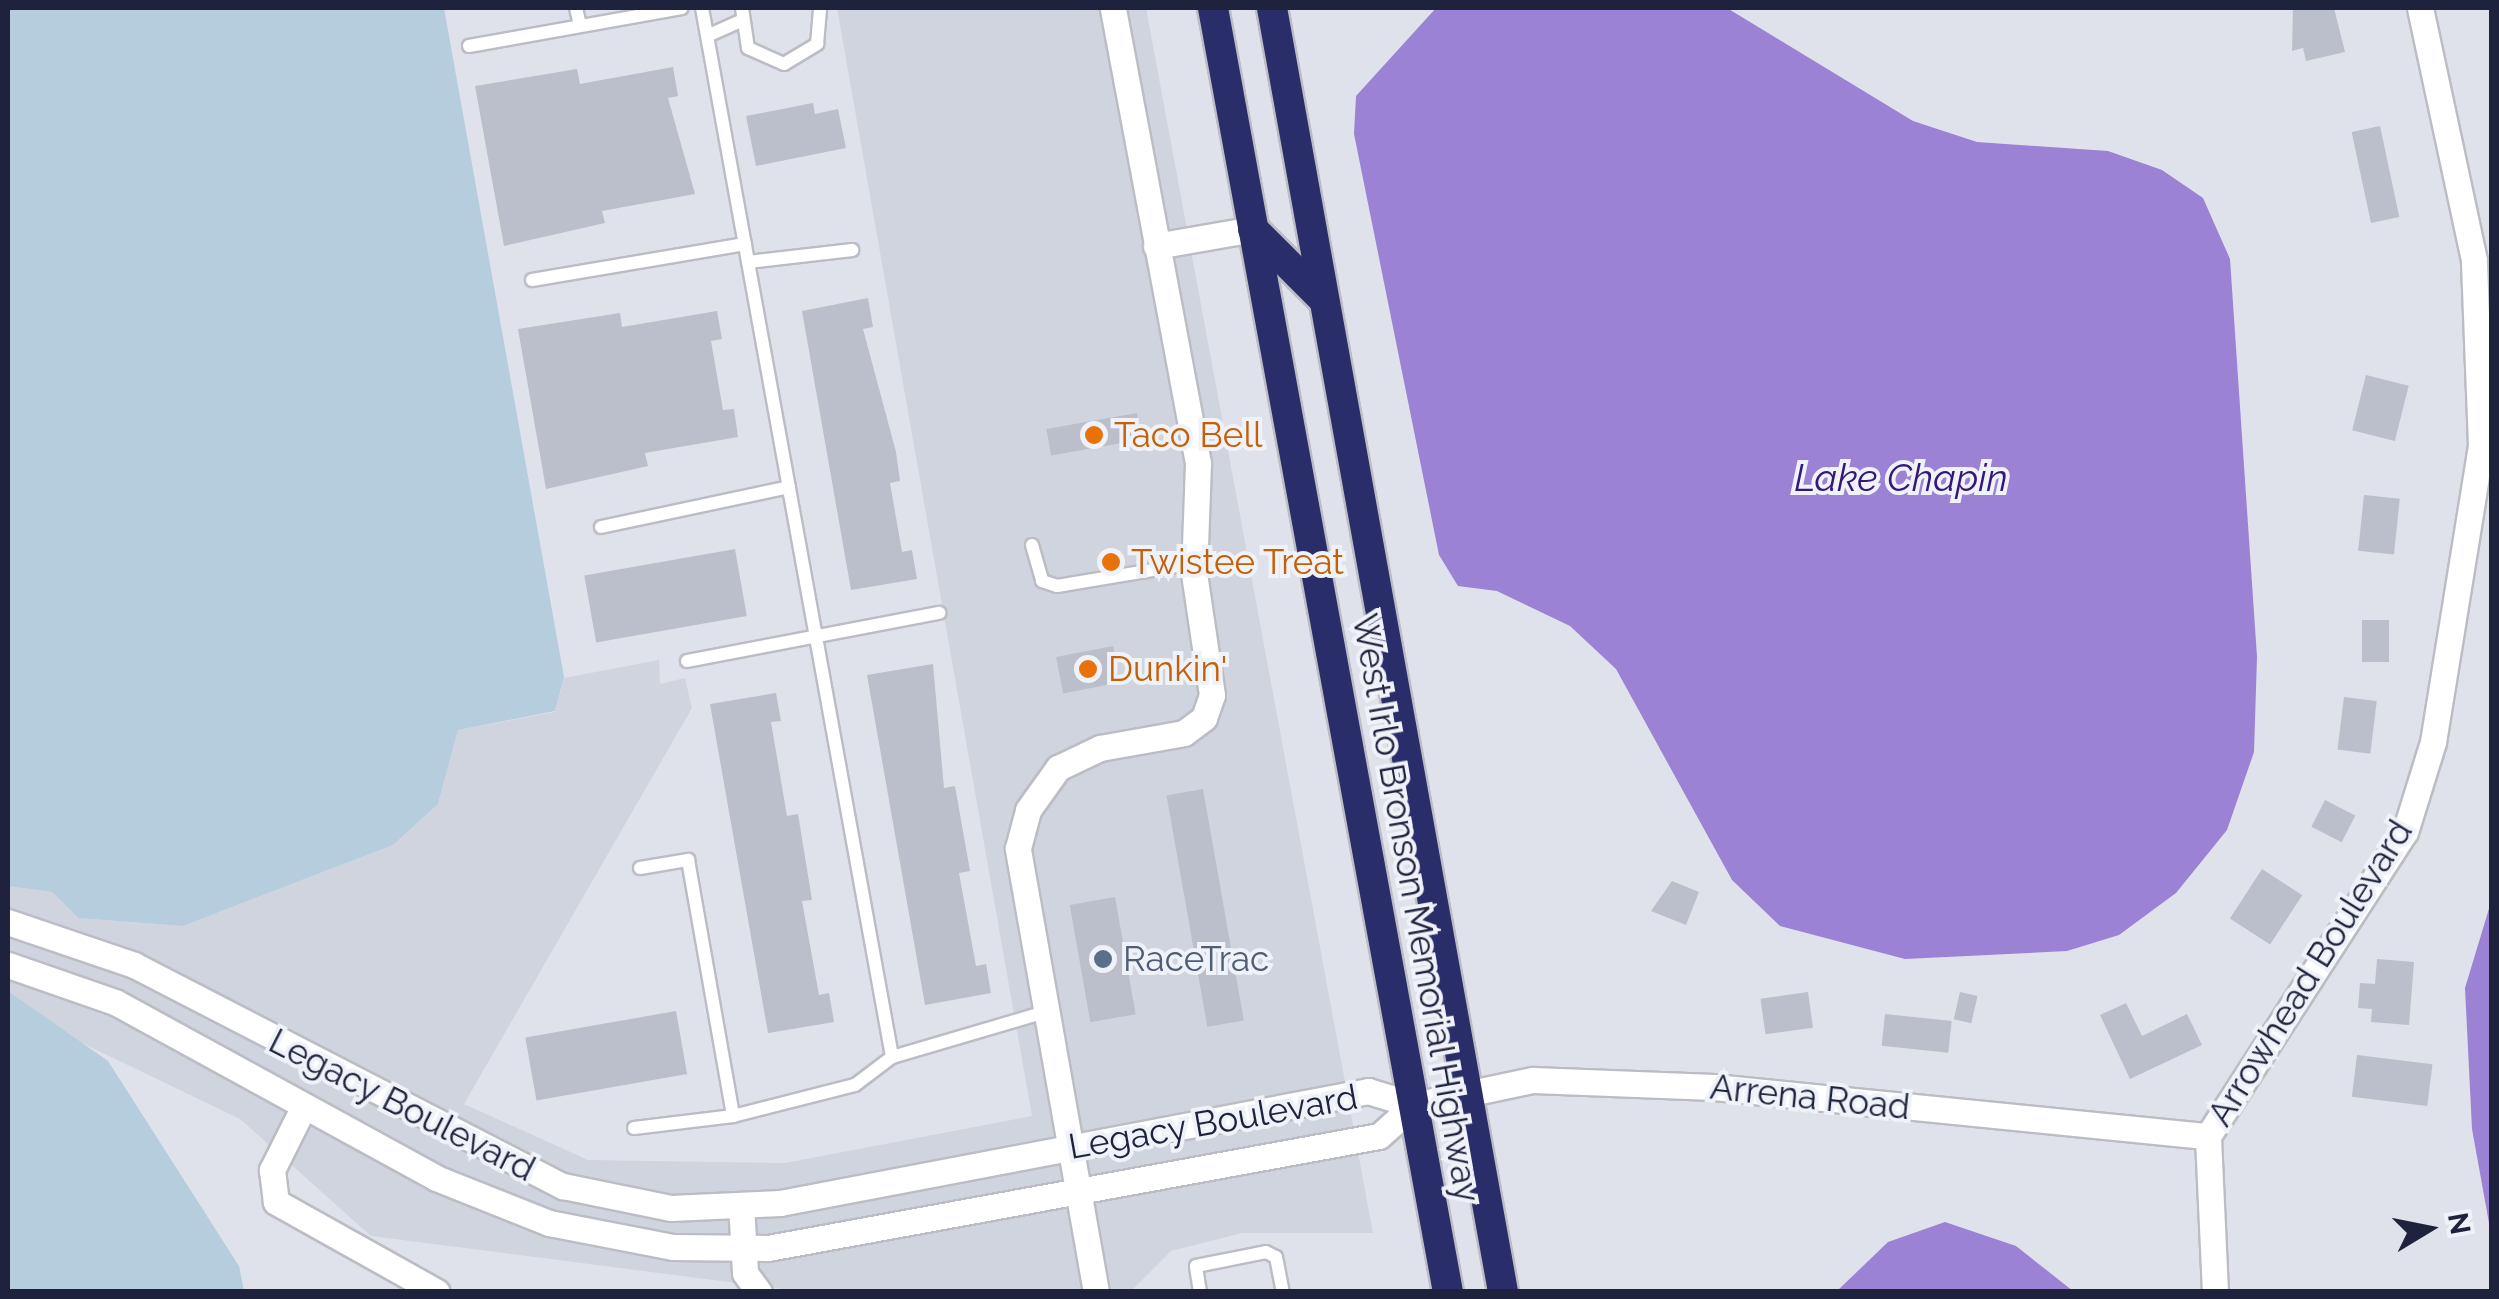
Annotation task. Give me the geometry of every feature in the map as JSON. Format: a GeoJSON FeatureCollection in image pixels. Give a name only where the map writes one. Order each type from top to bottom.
{"type":"FeatureCollection","features":[{"type":"Feature","properties":{"kind":"highway","name":"West Irlo Bronson Memorial Highway"},"geometry":{"type":"LineString","coordinates":[[1213,8],[1448,1292]]}},
{"type":"Feature","properties":{"kind":"highway","name":"West Irlo Bronson Memorial Highway"},"geometry":{"type":"LineString","coordinates":[[1272,8],[1504,1292]]}},
{"type":"Feature","properties":{"kind":"highway"},"geometry":{"type":"LineString","coordinates":[[1253,229],[1324,300]]}},
{"type":"Feature","properties":{"kind":"street"},"geometry":{"type":"LineString","coordinates":[[1096,1292],[1019,868],[1028,810],[1072,758],[1184,732],[1204,718],[1211,681],[1194,562],[1198,463],[1112,8]]}},
{"type":"Feature","properties":{"kind":"street","name":"Arrowhead Boulevard"},"geometry":{"type":"LineString","coordinates":[[2215,1292],[2208,1136],[2406,832],[2433,742],[2481,444],[2474,260],[2420,8]]}},
{"type":"Feature","properties":{"kind":"street"},"geometry":{"type":"LineString","coordinates":[[1156,246],[1253,229]]}},
{"type":"Feature","properties":{"kind":"street","name":"Legacy Boulevard"},"geometry":{"type":"LineString","coordinates":[[8,922],[134,965],[563,1186],[671,1208],[741,1205],[1368,1091],[1414,1105]]}},
{"type":"Feature","properties":{"kind":"street","name":"Legacy Boulevard"},"geometry":{"type":"LineString","coordinates":[[8,965],[115,1002],[436,1178],[549,1223],[673,1247],[746,1276],[1079,1192],[1379,1136],[1414,1105]]}},
{"type":"Feature","properties":{"kind":"street","name":"Arrena Road"},"geometry":{"type":"LineString","coordinates":[[1414,1105],[1467,1091],[1626,1080],[2208,1136]]}},
{"type":"Feature","properties":{"kind":"street"},"geometry":{"type":"LineString","coordinates":[[304,1106],[272,1170],[267,1189],[276,1202],[437,1292]]}},
{"type":"Feature","properties":{"kind":"street"},"geometry":{"type":"LineString","coordinates":[[741,1205],[746,1276]]}},
{"type":"Feature","properties":{"kind":"lane"},"geometry":{"type":"LineString","coordinates":[[576,8],[580,26]]}},
{"type":"Feature","properties":{"kind":"lane"},"geometry":{"type":"LineString","coordinates":[[470,46],[682,8]]}},
{"type":"Feature","properties":{"kind":"lane"},"geometry":{"type":"LineString","coordinates":[[702,8],[892,1057]]}},
{"type":"Feature","properties":{"kind":"lane"},"geometry":{"type":"LineString","coordinates":[[707,36],[741,15],[748,48],[784,64],[817,44],[820,8]]}},
{"type":"Feature","properties":{"kind":"lane"},"geometry":{"type":"LineString","coordinates":[[532,280],[745,244]]}},
{"type":"Feature","properties":{"kind":"lane"},"geometry":{"type":"LineString","coordinates":[[748,262],[852,250]]}},
{"type":"Feature","properties":{"kind":"lane"},"geometry":{"type":"LineString","coordinates":[[601,527],[789,487]]}},
{"type":"Feature","properties":{"kind":"lane"},"geometry":{"type":"LineString","coordinates":[[1032,545],[1042,580],[1056,586],[1194,562]]}},
{"type":"Feature","properties":{"kind":"lane"},"geometry":{"type":"LineString","coordinates":[[687,661],[939,613]]}},
{"type":"Feature","properties":{"kind":"lane"},"geometry":{"type":"LineString","coordinates":[[640,868],[688,860],[733,1116]]}},
{"type":"Feature","properties":{"kind":"lane"},"geometry":{"type":"LineString","coordinates":[[634,1128],[733,1116],[854,1085],[892,1057],[1046,1012]]}},
{"type":"Feature","properties":{"kind":"lane"},"geometry":{"type":"LineString","coordinates":[[1200,1292],[1196,1266],[1266,1252],[1276,1258],[1284,1292]]}},
{"type":"Feature","properties":{"kind":"shaded area"},"geometry":{"type":"Polygon","coordinates":[[[8,8],[444,8],[564,677],[555,711],[458,730],[438,804],[393,845],[183,926],[78,918],[52,892],[8,886],[8,8]]]}},
{"type":"Feature","properties":{"kind":"shaded area"},"geometry":{"type":"Polygon","coordinates":[[[837,8],[1146,8],[1373,1233],[1242,1233],[1171,1251],[1130,1292],[799,1291],[371,1236],[240,1119],[78,1041],[8,991],[8,886],[52,892],[78,918],[183,926],[393,845],[438,804],[458,730],[555,712],[564,678],[659,660],[660,684],[685,678],[692,708],[464,1104],[588,1160],[785,1163],[1032,1116],[837,8]]]}},
{"type":"Feature","properties":{"kind":"shaded area"},"geometry":{"type":"Polygon","coordinates":[[[8,991],[108,1061],[239,1266],[244,1291],[8,1291],[8,991]]]}},
{"type":"Feature","properties":{"kind":"water","name":"Lake Chapin"},"geometry":{"type":"Polygon","coordinates":[[[1436,8],[1727,8],[1913,121],[1977,142],[2108,151],[2162,170],[2203,198],[2230,259],[2257,657],[2254,752],[2227,830],[2176,893],[2119,935],[2067,951],[1905,959],[1780,926],[1732,880],[1616,669],[1570,626],[1497,591],[1458,586],[1439,555],[1354,134],[1356,96],[1436,8]]]}},
{"type":"Feature","properties":{"kind":"water"},"geometry":{"type":"Polygon","coordinates":[[[2491,902],[2491,1234],[2472,1129],[2465,988],[2491,902]]]}},
{"type":"Feature","properties":{"kind":"water"},"geometry":{"type":"Polygon","coordinates":[[[1945,1222],[2016,1246],[2073,1291],[1837,1291],[1888,1242],[1945,1222]]]}},
{"type":"Feature","properties":{"kind":"building"},"geometry":{"type":"Polygon","coordinates":[[[2293,8],[2334,8],[2345,52],[2306,61],[2303,48],[2292,51],[2293,8]]]}},
{"type":"Feature","properties":{"kind":"building"},"geometry":{"type":"Polygon","coordinates":[[[673,67],[678,96],[668,98],[695,194],[602,211],[605,223],[504,246],[475,86],[577,69],[580,84],[673,67]]]}},
{"type":"Feature","properties":{"kind":"building"},"geometry":{"type":"Polygon","coordinates":[[[813,103],[815,114],[838,109],[846,148],[756,166],[746,116],[813,103]]]}},
{"type":"Feature","properties":{"kind":"building"},"geometry":{"type":"Polygon","coordinates":[[[2380,126],[2399,217],[2371,223],[2352,132],[2380,126]]]}},
{"type":"Feature","properties":{"kind":"building"},"geometry":{"type":"Polygon","coordinates":[[[868,298],[873,327],[863,329],[896,452],[900,481],[890,483],[902,552],[912,550],[917,579],[851,590],[802,311],[868,298]]]}},
{"type":"Feature","properties":{"kind":"building"},"geometry":{"type":"Polygon","coordinates":[[[717,311],[722,339],[711,341],[723,410],[734,409],[738,437],[645,453],[648,466],[546,489],[518,329],[620,313],[622,327],[717,311]]]}},
{"type":"Feature","properties":{"kind":"building"},"geometry":{"type":"Polygon","coordinates":[[[2366,375],[2409,386],[2395,441],[2352,430],[2366,375]]]}},
{"type":"Feature","properties":{"kind":"building","name":"Taco Bell"},"geometry":{"type":"Polygon","coordinates":[[[1137,413],[1142,440],[1051,456],[1046,429],[1137,413]]]}},
{"type":"Feature","properties":{"kind":"building"},"geometry":{"type":"Polygon","coordinates":[[[2364,495],[2400,499],[2394,554],[2358,551],[2364,495]]]}},
{"type":"Feature","properties":{"kind":"building"},"geometry":{"type":"Polygon","coordinates":[[[735,549],[747,616],[596,643],[584,576],[735,549]]]}},
{"type":"Feature","properties":{"kind":"building"},"geometry":{"type":"Polygon","coordinates":[[[2362,620],[2389,620],[2389,662],[2362,662],[2362,620]]]}},
{"type":"Feature","properties":{"kind":"building","name":"Dunkin'"},"geometry":{"type":"Polygon","coordinates":[[[1113,646],[1120,682],[1063,693],[1056,657],[1113,646]]]}},
{"type":"Feature","properties":{"kind":"building"},"geometry":{"type":"Polygon","coordinates":[[[933,664],[944,788],[955,786],[970,871],[959,873],[976,966],[986,964],[991,993],[925,1005],[867,675],[933,664]]]}},
{"type":"Feature","properties":{"kind":"building"},"geometry":{"type":"Polygon","coordinates":[[[776,693],[781,721],[771,722],[787,816],[798,814],[812,900],[802,901],[819,995],[829,993],[834,1022],[768,1033],[710,704],[776,693]]]}},
{"type":"Feature","properties":{"kind":"building"},"geometry":{"type":"Polygon","coordinates":[[[2344,697],[2377,701],[2370,754],[2338,750],[2344,697]]]}},
{"type":"Feature","properties":{"kind":"building"},"geometry":{"type":"Polygon","coordinates":[[[1203,789],[1244,1020],[1207,1027],[1167,795],[1203,789]]]}},
{"type":"Feature","properties":{"kind":"building"},"geometry":{"type":"Polygon","coordinates":[[[2325,800],[2355,815],[2342,842],[2311,827],[2325,800]]]}},
{"type":"Feature","properties":{"kind":"building"},"geometry":{"type":"Polygon","coordinates":[[[2262,869],[2302,895],[2270,945],[2230,918],[2262,869]]]}},
{"type":"Feature","properties":{"kind":"building"},"geometry":{"type":"Polygon","coordinates":[[[1672,881],[1699,892],[1686,925],[1651,911],[1672,881]]]}},
{"type":"Feature","properties":{"kind":"building","name":"RaceTrac"},"geometry":{"type":"Polygon","coordinates":[[[1115,897],[1136,1014],[1090,1022],[1070,905],[1115,897]]]}},
{"type":"Feature","properties":{"kind":"building"},"geometry":{"type":"Polygon","coordinates":[[[2377,959],[2414,962],[2409,1025],[2371,1022],[2372,1009],[2358,1008],[2360,983],[2375,984],[2377,959]]]}},
{"type":"Feature","properties":{"kind":"building"},"geometry":{"type":"Polygon","coordinates":[[[1808,992],[1813,1028],[1765,1034],[1760,999],[1808,992]]]}},
{"type":"Feature","properties":{"kind":"building"},"geometry":{"type":"Polygon","coordinates":[[[1960,992],[1978,996],[1971,1023],[1954,1019],[1960,992]]]}},
{"type":"Feature","properties":{"kind":"building"},"geometry":{"type":"Polygon","coordinates":[[[2126,1003],[2142,1036],[2187,1014],[2202,1045],[2130,1079],[2100,1015],[2126,1003]]]}},
{"type":"Feature","properties":{"kind":"building"},"geometry":{"type":"Polygon","coordinates":[[[676,1011],[687,1074],[536,1101],[525,1038],[676,1011]]]}},
{"type":"Feature","properties":{"kind":"building"},"geometry":{"type":"Polygon","coordinates":[[[1885,1014],[1952,1021],[1948,1053],[1882,1046],[1885,1014]]]}},
{"type":"Feature","properties":{"kind":"building"},"geometry":{"type":"Polygon","coordinates":[[[2357,1055],[2432,1064],[2427,1106],[2352,1097],[2357,1055]]]}},
{"type":"Feature","properties":{"kind":"place","name":"Taco Bell"},"geometry":{"type":"Point","coordinates":[1094,435]}},
{"type":"Feature","properties":{"kind":"place","name":"Twistee Treat"},"geometry":{"type":"Point","coordinates":[1111,562]}},
{"type":"Feature","properties":{"kind":"place","name":"Dunkin'"},"geometry":{"type":"Point","coordinates":[1088,669]}},
{"type":"Feature","properties":{"kind":"place","name":"RaceTrac"},"geometry":{"type":"Point","coordinates":[1103,959]}}]}
